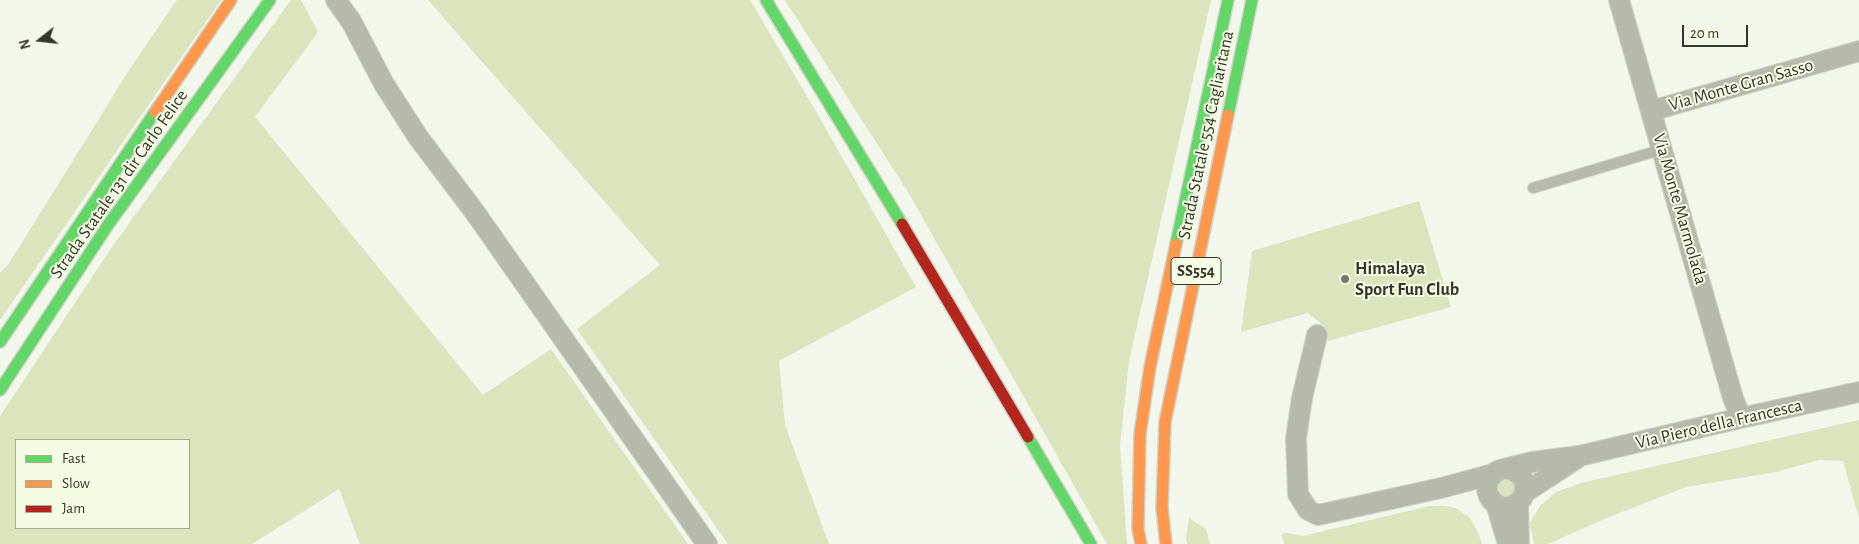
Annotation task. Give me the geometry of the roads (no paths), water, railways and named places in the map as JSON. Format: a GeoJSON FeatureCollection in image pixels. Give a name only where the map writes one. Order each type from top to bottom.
{"type":"FeatureCollection","features":[{"type":"Feature","properties":{"kind":"highway","name":"Strada Statale 131 dir Carlo Felice"},"geometry":{"type":"LineString","coordinates":[[0,342],[231,0]]}},
{"type":"Feature","properties":{"kind":"highway","name":"Strada Statale 131 dir Carlo Felice"},"geometry":{"type":"LineString","coordinates":[[0,390],[108,225],[270,0]]}},
{"type":"Feature","properties":{"kind":"highway"},"geometry":{"type":"LineString","coordinates":[[766,0],[858,151],[1091,544]]}},
{"type":"Feature","properties":{"kind":"highway","name":"Strada Statale 554 Cagliaritana"},"geometry":{"type":"LineString","coordinates":[[1141,544],[1138,529],[1140,434],[1150,367],[1228,0]]}},
{"type":"Feature","properties":{"kind":"highway","name":"Strada Statale 554 Cagliaritana"},"geometry":{"type":"LineString","coordinates":[[1166,544],[1162,508],[1164,422],[1252,0]]}},
{"type":"Feature","properties":{"kind":"street"},"geometry":{"type":"LineString","coordinates":[[336,0],[351,21],[384,84],[418,137],[474,211],[707,544]]}},
{"type":"Feature","properties":{"kind":"street","name":"Via Monte Marmolada"},"geometry":{"type":"LineString","coordinates":[[1618,0],[1663,149],[1729,384],[1741,418]]}},
{"type":"Feature","properties":{"kind":"street","name":"Via Monte Gran Sasso"},"geometry":{"type":"LineString","coordinates":[[1651,111],[1859,51]]}},
{"type":"Feature","properties":{"kind":"street","name":"Via Piero della Francesca"},"geometry":{"type":"LineString","coordinates":[[1317,335],[1302,398],[1296,438],[1298,494],[1308,510],[1318,515],[1441,488],[1532,462],[1579,456],[1859,392]]}},
{"type":"Feature","properties":{"kind":"street","name":"Via Piero della Francesca"},"geometry":{"type":"LineString","coordinates":[[1441,488],[1493,501],[1505,507],[1514,505],[1521,497],[1579,456]]}},
{"type":"Feature","properties":{"kind":"street"},"geometry":{"type":"LineString","coordinates":[[1508,544],[1487,485],[1499,472],[1516,473],[1523,482],[1519,544]]}},
{"type":"Feature","properties":{"kind":"lane"},"geometry":{"type":"LineString","coordinates":[[1533,188],[1663,149]]}},
{"type":"Feature","properties":{"kind":"place","name":"Himalaya Sport Fun Club"},"geometry":{"type":"Point","coordinates":[1345,279]}}]}
